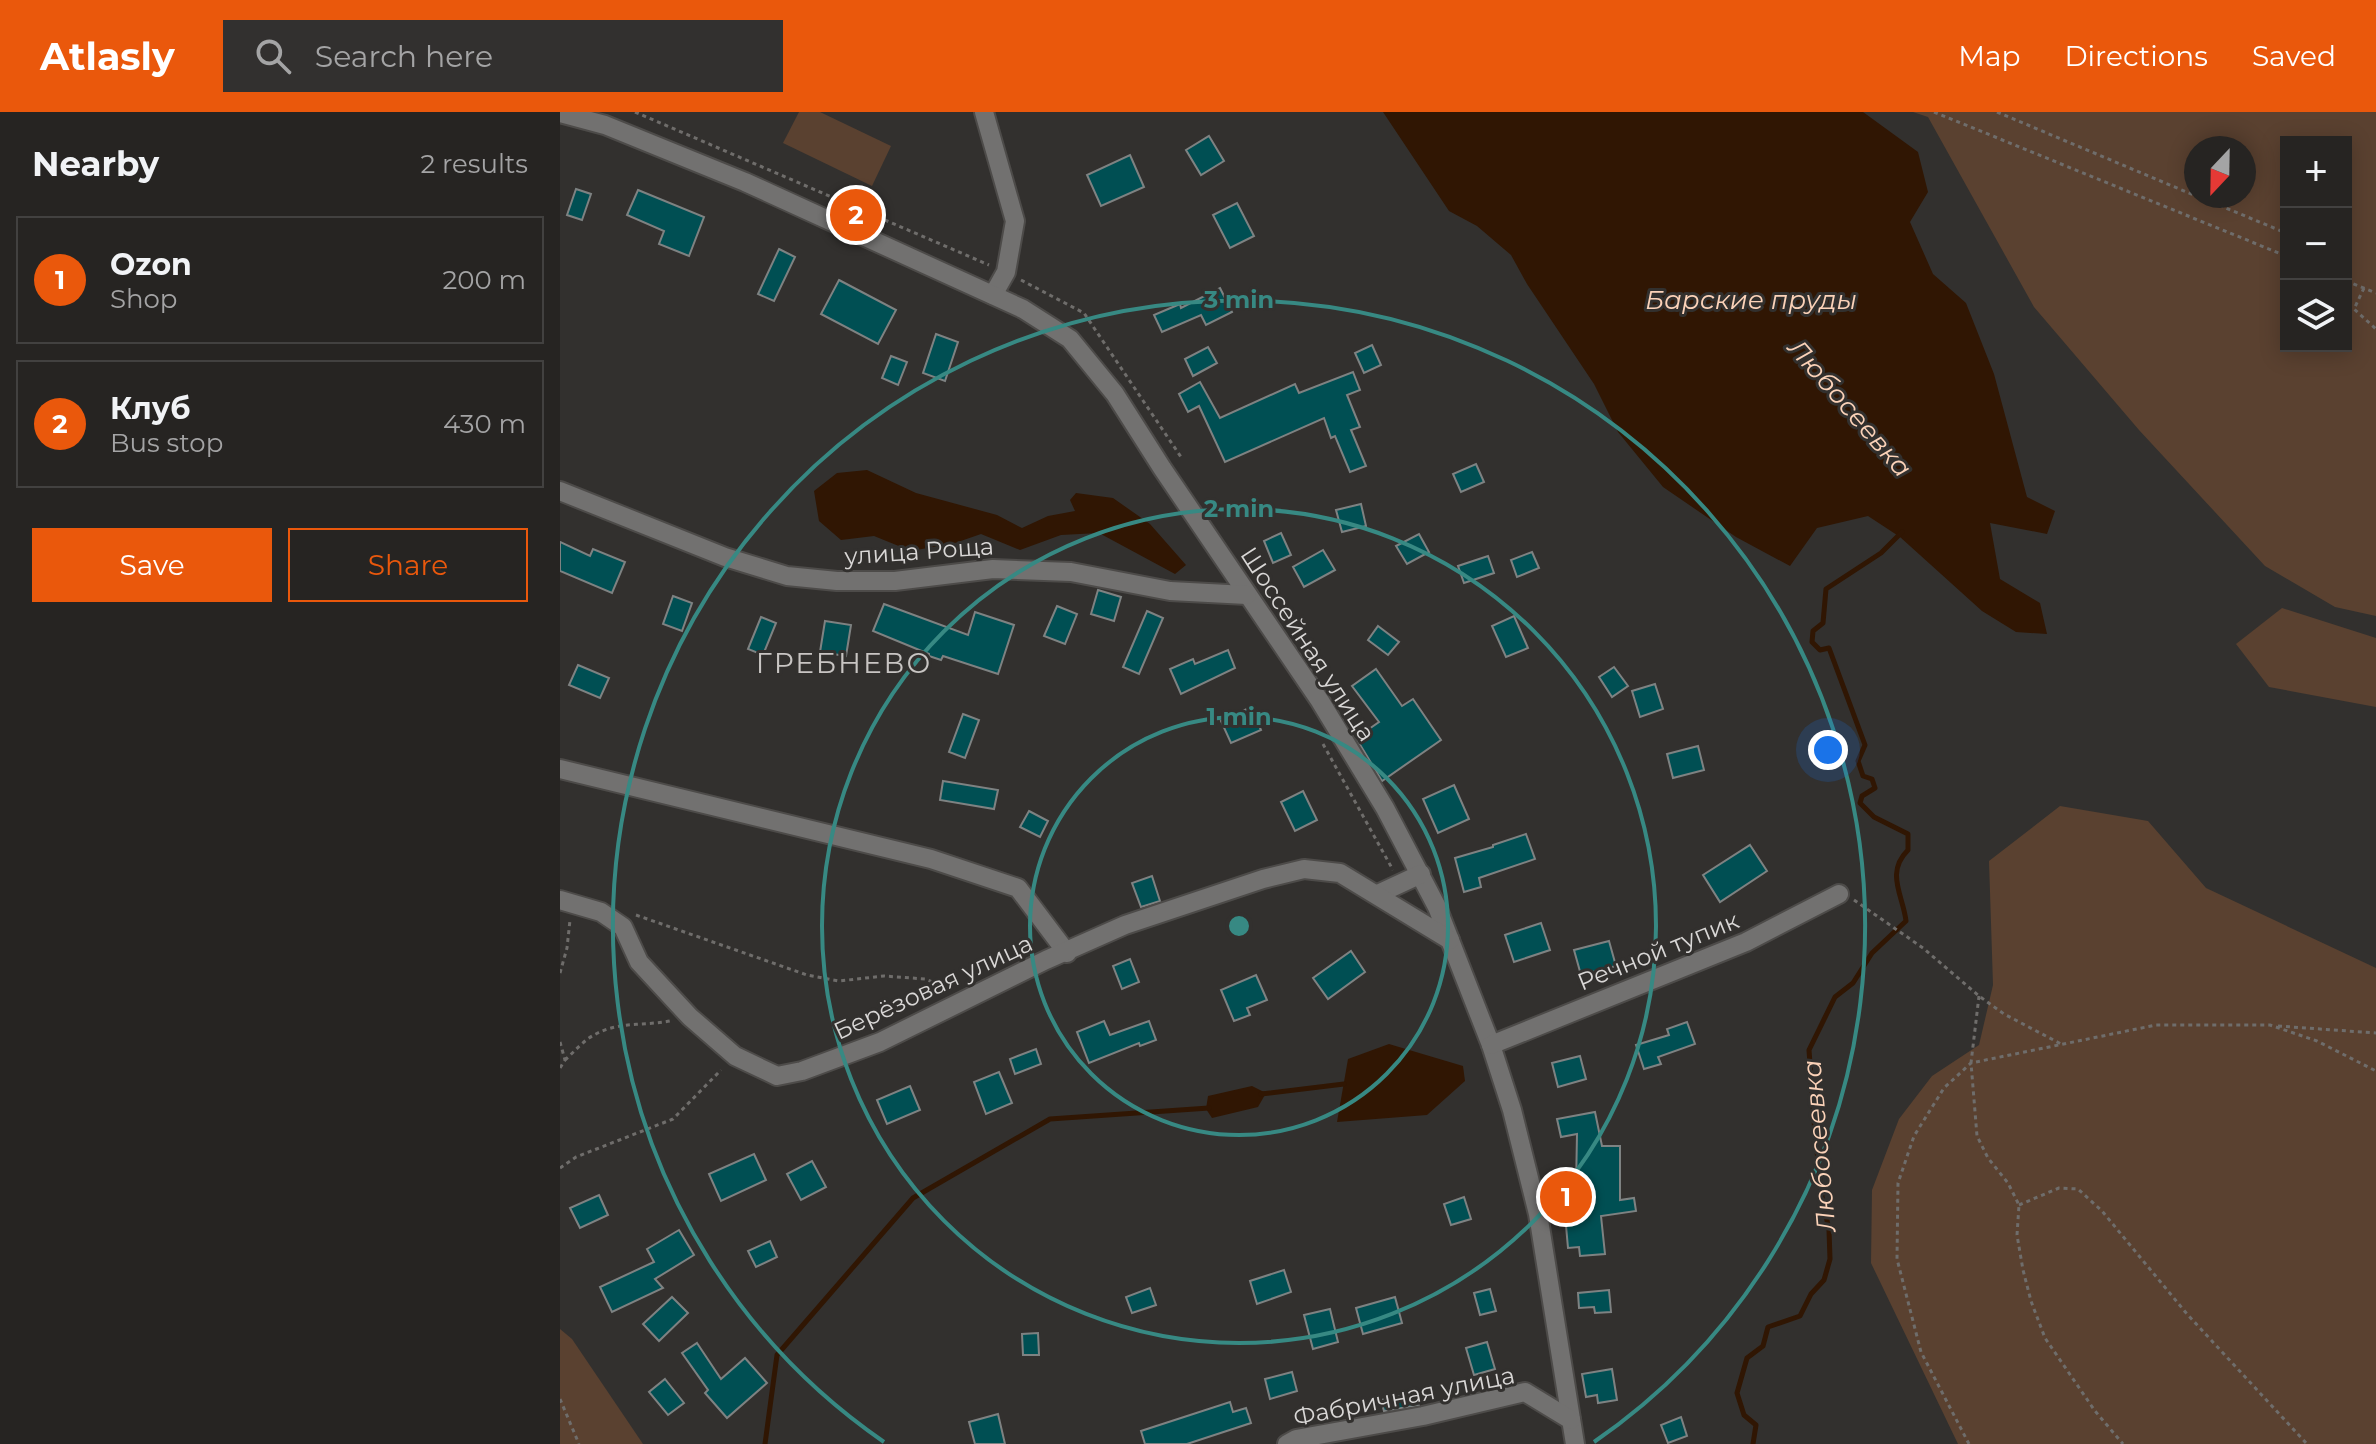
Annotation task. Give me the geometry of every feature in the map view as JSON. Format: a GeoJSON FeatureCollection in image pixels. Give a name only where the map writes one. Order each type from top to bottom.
{"type":"FeatureCollection","features":[{"type":"Feature","properties":{"kind":"street"},"geometry":{"type":"LineString","coordinates":[[984,112],[1015,221],[1006,272],[993,295]]}},
{"type":"Feature","properties":{"kind":"street","name":"Шоссейная улица"},"geometry":{"type":"LineString","coordinates":[[560,113],[605,125],[745,182],[1023,309],[1070,339],[1115,394],[1320,701],[1421,874],[1450,940],[1491,1045],[1512,1110],[1538,1214],[1575,1444]]}},
{"type":"Feature","properties":{"kind":"street","name":"улица Роща"},"geometry":{"type":"LineString","coordinates":[[560,491],[725,557],[787,576],[837,581],[895,581],[993,569],[1071,572],[1170,591],[1247,595]]}},
{"type":"Feature","properties":{"kind":"street"},"geometry":{"type":"LineString","coordinates":[[560,769],[931,859],[1018,888],[1067,953]]}},
{"type":"Feature","properties":{"kind":"street","name":"Берёзовая улица"},"geometry":{"type":"LineString","coordinates":[[562,905],[601,912],[623,927],[639,962],[690,1017],[735,1056],[777,1076],[802,1071],[880,1042],[1046,960],[1125,925],[1263,879],[1304,869],[1340,873],[1450,940]]}},
{"type":"Feature","properties":{"kind":"street"},"geometry":{"type":"LineString","coordinates":[[1378,894],[1421,874]]}},
{"type":"Feature","properties":{"kind":"street","name":"Речной тупик"},"geometry":{"type":"LineString","coordinates":[[1491,1045],[1746,942],[1848,897]]}},
{"type":"Feature","properties":{"kind":"street","name":"Фабричная улица"},"geometry":{"type":"LineString","coordinates":[[1287,1444],[1296,1439],[1423,1416],[1525,1392],[1571,1420]]}},
{"type":"Feature","properties":{"kind":"path"},"geometry":{"type":"LineString","coordinates":[[1934,112],[2280,254]]}},
{"type":"Feature","properties":{"kind":"path"},"geometry":{"type":"LineString","coordinates":[[1997,112],[2184,191]]}},
{"type":"Feature","properties":{"kind":"path"},"geometry":{"type":"LineString","coordinates":[[2225,208],[2280,231]]}},
{"type":"Feature","properties":{"kind":"path"},"geometry":{"type":"LineString","coordinates":[[2352,283],[2376,293]]}},
{"type":"Feature","properties":{"kind":"path"},"geometry":{"type":"LineString","coordinates":[[2364,288],[2354,309],[2376,329]]}},
{"type":"Feature","properties":{"kind":"path"},"geometry":{"type":"LineString","coordinates":[[1318,735],[1401,883]]}},
{"type":"Feature","properties":{"kind":"path"},"geometry":{"type":"LineString","coordinates":[[1848,897],[1923,948],[2004,1014],[2063,1045]]}},
{"type":"Feature","properties":{"kind":"path"},"geometry":{"type":"LineString","coordinates":[[560,973],[570,919],[562,905]]}},
{"type":"Feature","properties":{"kind":"path"},"geometry":{"type":"LineString","coordinates":[[635,915],[807,975],[839,981],[884,976],[925,979],[972,997]]}},
{"type":"Feature","properties":{"kind":"path"},"geometry":{"type":"LineString","coordinates":[[1979,996],[1971,1063],[1977,1136],[2019,1205],[2017,1235],[2023,1270],[2045,1338],[2095,1411],[2123,1444]]}},
{"type":"Feature","properties":{"kind":"path"},"geometry":{"type":"LineString","coordinates":[[560,1068],[593,1035],[622,1025],[652,1025],[690,1017]]}},
{"type":"Feature","properties":{"kind":"path"},"geometry":{"type":"LineString","coordinates":[[1969,1444],[1921,1352],[1897,1259],[1898,1183],[1914,1136],[1944,1088],[1971,1063],[2156,1025],[2270,1025],[2376,1033]]}},
{"type":"Feature","properties":{"kind":"path"},"geometry":{"type":"LineString","coordinates":[[2270,1025],[2317,1041],[2376,1071]]}},
{"type":"Feature","properties":{"kind":"path"},"geometry":{"type":"LineString","coordinates":[[560,1042],[565,1060]]}},
{"type":"Feature","properties":{"kind":"path"},"geometry":{"type":"LineString","coordinates":[[560,1168],[576,1157],[673,1119],[735,1056]]}},
{"type":"Feature","properties":{"kind":"path"},"geometry":{"type":"LineString","coordinates":[[2019,1205],[2059,1188],[2078,1189],[2102,1211],[2187,1314],[2307,1444]]}},
{"type":"Feature","properties":{"kind":"path"},"geometry":{"type":"LineString","coordinates":[[560,1399],[579,1444]]}},
{"type":"Feature","properties":{"kind":"shaded area"},"geometry":{"type":"Polygon","coordinates":[[[799,112],[820,112],[891,146],[872,186],[783,143],[799,112]]]}},
{"type":"Feature","properties":{"kind":"shaded area"},"geometry":{"type":"Polygon","coordinates":[[[1913,112],[2376,112],[2376,616],[2335,607],[2265,566],[2139,430],[2034,307],[1928,117],[1913,112]]]}},
{"type":"Feature","properties":{"kind":"shaded area"},"geometry":{"type":"Polygon","coordinates":[[[2282,608],[2376,638],[2376,707],[2269,687],[2236,644],[2282,608]]]}},
{"type":"Feature","properties":{"kind":"shaded area"},"geometry":{"type":"Polygon","coordinates":[[[2060,806],[2148,821],[2206,888],[2376,968],[2376,1444],[1958,1444],[1871,1263],[1872,1190],[1899,1119],[1932,1076],[1979,1045],[1993,985],[1989,861],[2060,806]]]}},
{"type":"Feature","properties":{"kind":"shaded area"},"geometry":{"type":"Polygon","coordinates":[[[560,1329],[572,1339],[643,1444],[560,1444],[560,1329]]]}},
{"type":"Feature","properties":{"kind":"water","name":"Барские пруды"},"geometry":{"type":"Polygon","coordinates":[[[1383,112],[1863,112],[1918,152],[1928,192],[1910,222],[1933,274],[1966,303],[1994,374],[2027,497],[2055,511],[2047,534],[1990,523],[2000,579],[2040,603],[2047,634],[2016,632],[1982,611],[1900,537],[1868,516],[1817,528],[1790,566],[1736,537],[1663,487],[1618,432],[1594,384],[1511,255],[1477,226],[1449,211],[1383,112]]]}},
{"type":"Feature","properties":{"kind":"water"},"geometry":{"type":"Polygon","coordinates":[[[867,470],[916,493],[997,515],[1022,528],[1048,516],[1075,511],[1070,500],[1076,493],[1113,498],[1150,524],[1186,565],[1175,574],[1099,533],[1061,535],[1020,550],[981,534],[955,543],[911,551],[874,536],[841,540],[819,521],[814,491],[837,473],[867,470]]]}},
{"type":"Feature","properties":{"kind":"water"},"geometry":{"type":"Polygon","coordinates":[[[1389,1044],[1463,1066],[1465,1081],[1427,1115],[1337,1122],[1348,1059],[1389,1044]]]}},
{"type":"Feature","properties":{"kind":"water"},"geometry":{"type":"Polygon","coordinates":[[[1252,1086],[1266,1093],[1258,1107],[1212,1118],[1206,1109],[1208,1096],[1252,1086]]]}},
{"type":"Feature","properties":{"kind":"building"},"geometry":{"type":"Polygon","coordinates":[[[1209,136],[1224,161],[1201,175],[1186,150],[1209,136]]]}},
{"type":"Feature","properties":{"kind":"building"},"geometry":{"type":"Polygon","coordinates":[[[1130,155],[1144,187],[1101,206],[1087,175],[1130,155]]]}},
{"type":"Feature","properties":{"kind":"building"},"geometry":{"type":"Polygon","coordinates":[[[576,189],[591,194],[582,220],[567,215],[576,189]]]}},
{"type":"Feature","properties":{"kind":"building"},"geometry":{"type":"Polygon","coordinates":[[[638,190],[704,217],[689,256],[659,244],[664,231],[627,215],[638,190]]]}},
{"type":"Feature","properties":{"kind":"building"},"geometry":{"type":"Polygon","coordinates":[[[1237,203],[1254,236],[1230,248],[1213,215],[1237,203]]]}},
{"type":"Feature","properties":{"kind":"building"},"geometry":{"type":"Polygon","coordinates":[[[779,249],[795,257],[774,301],[758,294],[779,249]]]}},
{"type":"Feature","properties":{"kind":"building"},"geometry":{"type":"Polygon","coordinates":[[[839,280],[896,310],[878,344],[821,314],[839,280]]]}},
{"type":"Feature","properties":{"kind":"building"},"geometry":{"type":"Polygon","coordinates":[[[1220,288],[1232,312],[1206,325],[1201,315],[1162,332],[1154,315],[1180,304],[1181,308],[1220,288]]]}},
{"type":"Feature","properties":{"kind":"building"},"geometry":{"type":"Polygon","coordinates":[[[936,334],[958,342],[945,381],[923,373],[936,334]]]}},
{"type":"Feature","properties":{"kind":"building"},"geometry":{"type":"Polygon","coordinates":[[[1372,345],[1381,365],[1364,373],[1355,353],[1372,345]]]}},
{"type":"Feature","properties":{"kind":"building"},"geometry":{"type":"Polygon","coordinates":[[[1208,347],[1217,363],[1193,376],[1185,359],[1208,347]]]}},
{"type":"Feature","properties":{"kind":"building"},"geometry":{"type":"Polygon","coordinates":[[[891,356],[907,362],[898,385],[882,378],[891,356]]]}},
{"type":"Feature","properties":{"kind":"building"},"geometry":{"type":"Polygon","coordinates":[[[1353,372],[1360,390],[1347,395],[1360,427],[1351,430],[1366,466],[1350,472],[1324,418],[1225,462],[1199,406],[1188,412],[1179,394],[1200,382],[1220,418],[1295,384],[1299,393],[1353,372]]]}},
{"type":"Feature","properties":{"kind":"building"},"geometry":{"type":"Polygon","coordinates":[[[1476,464],[1484,482],[1461,492],[1453,474],[1476,464]]]}},
{"type":"Feature","properties":{"kind":"building"},"geometry":{"type":"Polygon","coordinates":[[[1361,504],[1366,526],[1342,532],[1336,510],[1361,504]]]}},
{"type":"Feature","properties":{"kind":"building"},"geometry":{"type":"Polygon","coordinates":[[[1281,533],[1291,555],[1273,563],[1264,541],[1281,533]]]}},
{"type":"Feature","properties":{"kind":"building"},"geometry":{"type":"Polygon","coordinates":[[[1419,534],[1429,552],[1407,564],[1396,546],[1419,534]]]}},
{"type":"Feature","properties":{"kind":"building"},"geometry":{"type":"Polygon","coordinates":[[[560,542],[590,556],[593,549],[625,562],[612,593],[560,571],[560,542]]]}},
{"type":"Feature","properties":{"kind":"building"},"geometry":{"type":"Polygon","coordinates":[[[1323,550],[1335,570],[1304,587],[1293,567],[1323,550]]]}},
{"type":"Feature","properties":{"kind":"building"},"geometry":{"type":"Polygon","coordinates":[[[1532,552],[1539,568],[1517,577],[1511,560],[1532,552]]]}},
{"type":"Feature","properties":{"kind":"building"},"geometry":{"type":"Polygon","coordinates":[[[1488,556],[1494,573],[1464,583],[1458,566],[1488,556]]]}},
{"type":"Feature","properties":{"kind":"building"},"geometry":{"type":"Polygon","coordinates":[[[1098,590],[1121,597],[1114,621],[1091,614],[1098,590]]]}},
{"type":"Feature","properties":{"kind":"building"},"geometry":{"type":"Polygon","coordinates":[[[673,596],[692,603],[682,631],[663,624],[673,596]]]}},
{"type":"Feature","properties":{"kind":"building"},"geometry":{"type":"Polygon","coordinates":[[[884,604],[968,635],[975,612],[1014,625],[998,674],[943,656],[941,660],[929,656],[873,631],[884,604]]]}},
{"type":"Feature","properties":{"kind":"building"},"geometry":{"type":"Polygon","coordinates":[[[1057,606],[1077,614],[1065,644],[1044,636],[1057,606]]]}},
{"type":"Feature","properties":{"kind":"building"},"geometry":{"type":"Polygon","coordinates":[[[1147,611],[1163,618],[1139,674],[1123,667],[1147,611]]]}},
{"type":"Feature","properties":{"kind":"building"},"geometry":{"type":"Polygon","coordinates":[[[1514,616],[1528,648],[1506,657],[1492,626],[1514,616]]]}},
{"type":"Feature","properties":{"kind":"building"},"geometry":{"type":"Polygon","coordinates":[[[761,617],[776,623],[763,655],[748,649],[761,617]]]}},
{"type":"Feature","properties":{"kind":"building"},"geometry":{"type":"Polygon","coordinates":[[[825,621],[851,625],[846,656],[820,652],[825,621]]]}},
{"type":"Feature","properties":{"kind":"building"},"geometry":{"type":"Polygon","coordinates":[[[1378,626],[1399,642],[1388,655],[1368,640],[1378,626]]]}},
{"type":"Feature","properties":{"kind":"building"},"geometry":{"type":"Polygon","coordinates":[[[1228,650],[1235,668],[1181,694],[1170,669],[1193,659],[1195,664],[1228,650]]]}},
{"type":"Feature","properties":{"kind":"building"},"geometry":{"type":"Polygon","coordinates":[[[578,665],[609,678],[600,698],[569,685],[578,665]]]}},
{"type":"Feature","properties":{"kind":"building"},"geometry":{"type":"Polygon","coordinates":[[[1614,667],[1628,686],[1612,697],[1599,677],[1614,667]]]}},
{"type":"Feature","properties":{"kind":"building"},"geometry":{"type":"Polygon","coordinates":[[[1376,669],[1402,706],[1413,699],[1441,740],[1382,781],[1356,738],[1379,722],[1352,686],[1376,669]]]}},
{"type":"Feature","properties":{"kind":"building"},"geometry":{"type":"Polygon","coordinates":[[[1655,684],[1663,709],[1640,717],[1632,691],[1655,684]]]}},
{"type":"Feature","properties":{"kind":"building"},"geometry":{"type":"Polygon","coordinates":[[[1251,707],[1261,730],[1231,743],[1221,721],[1251,707]]]}},
{"type":"Feature","properties":{"kind":"building"},"geometry":{"type":"Polygon","coordinates":[[[963,714],[979,720],[965,758],[949,752],[963,714]]]}},
{"type":"Feature","properties":{"kind":"building"},"geometry":{"type":"Polygon","coordinates":[[[1698,746],[1704,770],[1673,778],[1667,754],[1698,746]]]}},
{"type":"Feature","properties":{"kind":"building"},"geometry":{"type":"Polygon","coordinates":[[[943,781],[998,790],[994,809],[940,800],[943,781]]]}},
{"type":"Feature","properties":{"kind":"building"},"geometry":{"type":"Polygon","coordinates":[[[1454,785],[1469,819],[1438,833],[1423,799],[1454,785]]]}},
{"type":"Feature","properties":{"kind":"building"},"geometry":{"type":"Polygon","coordinates":[[[1303,791],[1317,820],[1295,831],[1281,802],[1303,791]]]}},
{"type":"Feature","properties":{"kind":"building"},"geometry":{"type":"Polygon","coordinates":[[[1029,811],[1048,821],[1040,837],[1020,827],[1029,811]]]}},
{"type":"Feature","properties":{"kind":"building"},"geometry":{"type":"Polygon","coordinates":[[[1526,834],[1535,859],[1479,878],[1481,887],[1464,892],[1455,858],[1526,834]]]}},
{"type":"Feature","properties":{"kind":"building"},"geometry":{"type":"Polygon","coordinates":[[[1750,845],[1767,871],[1720,902],[1703,875],[1750,845]]]}},
{"type":"Feature","properties":{"kind":"building"},"geometry":{"type":"Polygon","coordinates":[[[1152,876],[1160,901],[1141,907],[1132,883],[1152,876]]]}},
{"type":"Feature","properties":{"kind":"building"},"geometry":{"type":"Polygon","coordinates":[[[1541,923],[1550,950],[1514,962],[1505,935],[1541,923]]]}},
{"type":"Feature","properties":{"kind":"building"},"geometry":{"type":"Polygon","coordinates":[[[1609,941],[1616,966],[1581,975],[1574,950],[1609,941]]]}},
{"type":"Feature","properties":{"kind":"building"},"geometry":{"type":"Polygon","coordinates":[[[1351,951],[1365,972],[1328,999],[1313,978],[1351,951]]]}},
{"type":"Feature","properties":{"kind":"building"},"geometry":{"type":"Polygon","coordinates":[[[1130,959],[1139,982],[1122,989],[1113,966],[1130,959]]]}},
{"type":"Feature","properties":{"kind":"building"},"geometry":{"type":"Polygon","coordinates":[[[1256,975],[1267,1000],[1247,1008],[1250,1015],[1234,1021],[1221,990],[1256,975]]]}},
{"type":"Feature","properties":{"kind":"building"},"geometry":{"type":"Polygon","coordinates":[[[1104,1021],[1110,1035],[1149,1021],[1156,1040],[1140,1046],[1139,1043],[1089,1063],[1077,1032],[1104,1021]]]}},
{"type":"Feature","properties":{"kind":"building"},"geometry":{"type":"Polygon","coordinates":[[[1687,1022],[1695,1044],[1658,1057],[1661,1064],[1644,1069],[1636,1045],[1669,1035],[1667,1029],[1687,1022]]]}},
{"type":"Feature","properties":{"kind":"building"},"geometry":{"type":"Polygon","coordinates":[[[1036,1049],[1041,1064],[1015,1074],[1010,1059],[1036,1049]]]}},
{"type":"Feature","properties":{"kind":"building"},"geometry":{"type":"Polygon","coordinates":[[[1580,1056],[1586,1079],[1558,1087],[1552,1063],[1580,1056]]]}},
{"type":"Feature","properties":{"kind":"building"},"geometry":{"type":"Polygon","coordinates":[[[999,1072],[1012,1103],[986,1114],[974,1082],[999,1072]]]}},
{"type":"Feature","properties":{"kind":"building"},"geometry":{"type":"Polygon","coordinates":[[[910,1086],[920,1110],[887,1124],[877,1100],[910,1086]]]}},
{"type":"Feature","properties":{"kind":"building"},"geometry":{"type":"Polygon","coordinates":[[[1595,1112],[1602,1146],[1620,1146],[1620,1200],[1634,1198],[1636,1211],[1601,1216],[1605,1254],[1580,1256],[1579,1247],[1568,1248],[1564,1203],[1559,1203],[1558,1188],[1576,1187],[1577,1134],[1561,1137],[1557,1119],[1595,1112]]]}},
{"type":"Feature","properties":{"kind":"building"},"geometry":{"type":"Polygon","coordinates":[[[754,1154],[766,1180],[721,1201],[709,1174],[754,1154]]]}},
{"type":"Feature","properties":{"kind":"building"},"geometry":{"type":"Polygon","coordinates":[[[812,1161],[826,1187],[801,1200],[787,1174],[812,1161]]]}},
{"type":"Feature","properties":{"kind":"building"},"geometry":{"type":"Polygon","coordinates":[[[599,1195],[608,1215],[580,1228],[570,1208],[599,1195]]]}},
{"type":"Feature","properties":{"kind":"building"},"geometry":{"type":"Polygon","coordinates":[[[1464,1197],[1471,1219],[1451,1225],[1444,1204],[1464,1197]]]}},
{"type":"Feature","properties":{"kind":"building"},"geometry":{"type":"Polygon","coordinates":[[[679,1230],[694,1255],[655,1279],[663,1288],[612,1312],[600,1287],[654,1262],[647,1249],[679,1230]]]}},
{"type":"Feature","properties":{"kind":"building"},"geometry":{"type":"Polygon","coordinates":[[[770,1241],[777,1257],[756,1267],[748,1251],[770,1241]]]}},
{"type":"Feature","properties":{"kind":"building"},"geometry":{"type":"Polygon","coordinates":[[[1284,1270],[1291,1292],[1257,1304],[1250,1281],[1284,1270]]]}},
{"type":"Feature","properties":{"kind":"building"},"geometry":{"type":"Polygon","coordinates":[[[1150,1288],[1156,1305],[1132,1313],[1126,1297],[1150,1288]]]}},
{"type":"Feature","properties":{"kind":"building"},"geometry":{"type":"Polygon","coordinates":[[[1490,1289],[1496,1311],[1480,1315],[1474,1293],[1490,1289]]]}},
{"type":"Feature","properties":{"kind":"building"},"geometry":{"type":"Polygon","coordinates":[[[1609,1290],[1611,1312],[1595,1313],[1594,1307],[1579,1308],[1578,1293],[1609,1290]]]}},
{"type":"Feature","properties":{"kind":"building"},"geometry":{"type":"Polygon","coordinates":[[[672,1297],[688,1313],[659,1341],[643,1324],[672,1297]]]}},
{"type":"Feature","properties":{"kind":"building"},"geometry":{"type":"Polygon","coordinates":[[[1395,1297],[1402,1323],[1363,1334],[1356,1308],[1395,1297]]]}},
{"type":"Feature","properties":{"kind":"building"},"geometry":{"type":"Polygon","coordinates":[[[1330,1309],[1338,1342],[1313,1349],[1304,1315],[1330,1309]]]}},
{"type":"Feature","properties":{"kind":"building"},"geometry":{"type":"Polygon","coordinates":[[[1038,1333],[1039,1355],[1023,1355],[1022,1334],[1038,1333]]]}},
{"type":"Feature","properties":{"kind":"building"},"geometry":{"type":"Polygon","coordinates":[[[1487,1342],[1495,1369],[1474,1375],[1466,1348],[1487,1342]]]}},
{"type":"Feature","properties":{"kind":"building"},"geometry":{"type":"Polygon","coordinates":[[[697,1343],[721,1379],[745,1358],[767,1383],[727,1418],[705,1393],[708,1390],[682,1353],[697,1343]]]}},
{"type":"Feature","properties":{"kind":"building"},"geometry":{"type":"Polygon","coordinates":[[[1612,1369],[1617,1400],[1598,1403],[1597,1395],[1586,1397],[1582,1374],[1612,1369]]]}},
{"type":"Feature","properties":{"kind":"building"},"geometry":{"type":"Polygon","coordinates":[[[1292,1372],[1297,1391],[1270,1399],[1265,1379],[1292,1372]]]}},
{"type":"Feature","properties":{"kind":"building"},"geometry":{"type":"Polygon","coordinates":[[[665,1379],[684,1403],[668,1415],[649,1392],[665,1379]]]}},
{"type":"Feature","properties":{"kind":"building"},"geometry":{"type":"Polygon","coordinates":[[[1416,1393],[1419,1405],[1384,1411],[1381,1400],[1416,1393]]]}},
{"type":"Feature","properties":{"kind":"building"},"geometry":{"type":"Polygon","coordinates":[[[1230,1402],[1233,1412],[1246,1408],[1251,1423],[1187,1444],[1145,1444],[1141,1431],[1230,1402]]]}},
{"type":"Feature","properties":{"kind":"building"},"geometry":{"type":"Polygon","coordinates":[[[998,1414],[1005,1444],[975,1444],[969,1422],[998,1414]]]}},
{"type":"Feature","properties":{"kind":"building"},"geometry":{"type":"Polygon","coordinates":[[[1681,1417],[1687,1436],[1668,1443],[1661,1425],[1681,1417]]]}},
{"type":"Feature","properties":{"kind":"waterway","name":"Любосеевка"},"geometry":{"type":"LineString","coordinates":[[1753,1444],[1756,1425],[1744,1415],[1737,1393],[1747,1358],[1763,1346],[1768,1327],[1800,1316],[1811,1294],[1824,1280],[1830,1259],[1809,1050],[1835,997],[1853,983],[1872,953],[1906,921],[1896,876],[1901,859],[1908,850],[1908,834],[1874,817],[1860,803],[1862,796],[1875,788],[1872,779],[1863,776],[1858,761],[1865,745],[1829,648],[1820,650],[1812,642],[1813,631],[1823,623],[1826,589],[1881,553],[1902,532]]}},
{"type":"Feature","properties":{"kind":"waterway"},"geometry":{"type":"LineString","coordinates":[[1261,1094],[1344,1084]]}},
{"type":"Feature","properties":{"kind":"waterway"},"geometry":{"type":"LineString","coordinates":[[765,1444],[777,1355],[913,1198],[1050,1119],[1209,1108]]}},
{"type":"Feature","properties":{"kind":"place","name":"Клуб"},"geometry":{"type":"Point","coordinates":[856,215]}},
{"type":"Feature","properties":{"kind":"place","name":"Ozon"},"geometry":{"type":"Point","coordinates":[1566,1197]}},
{"type":"Feature","properties":{"kind":"district","name":"ГРЕБНЕВО"},"geometry":{"type":"Point","coordinates":[844,663]}}]}
